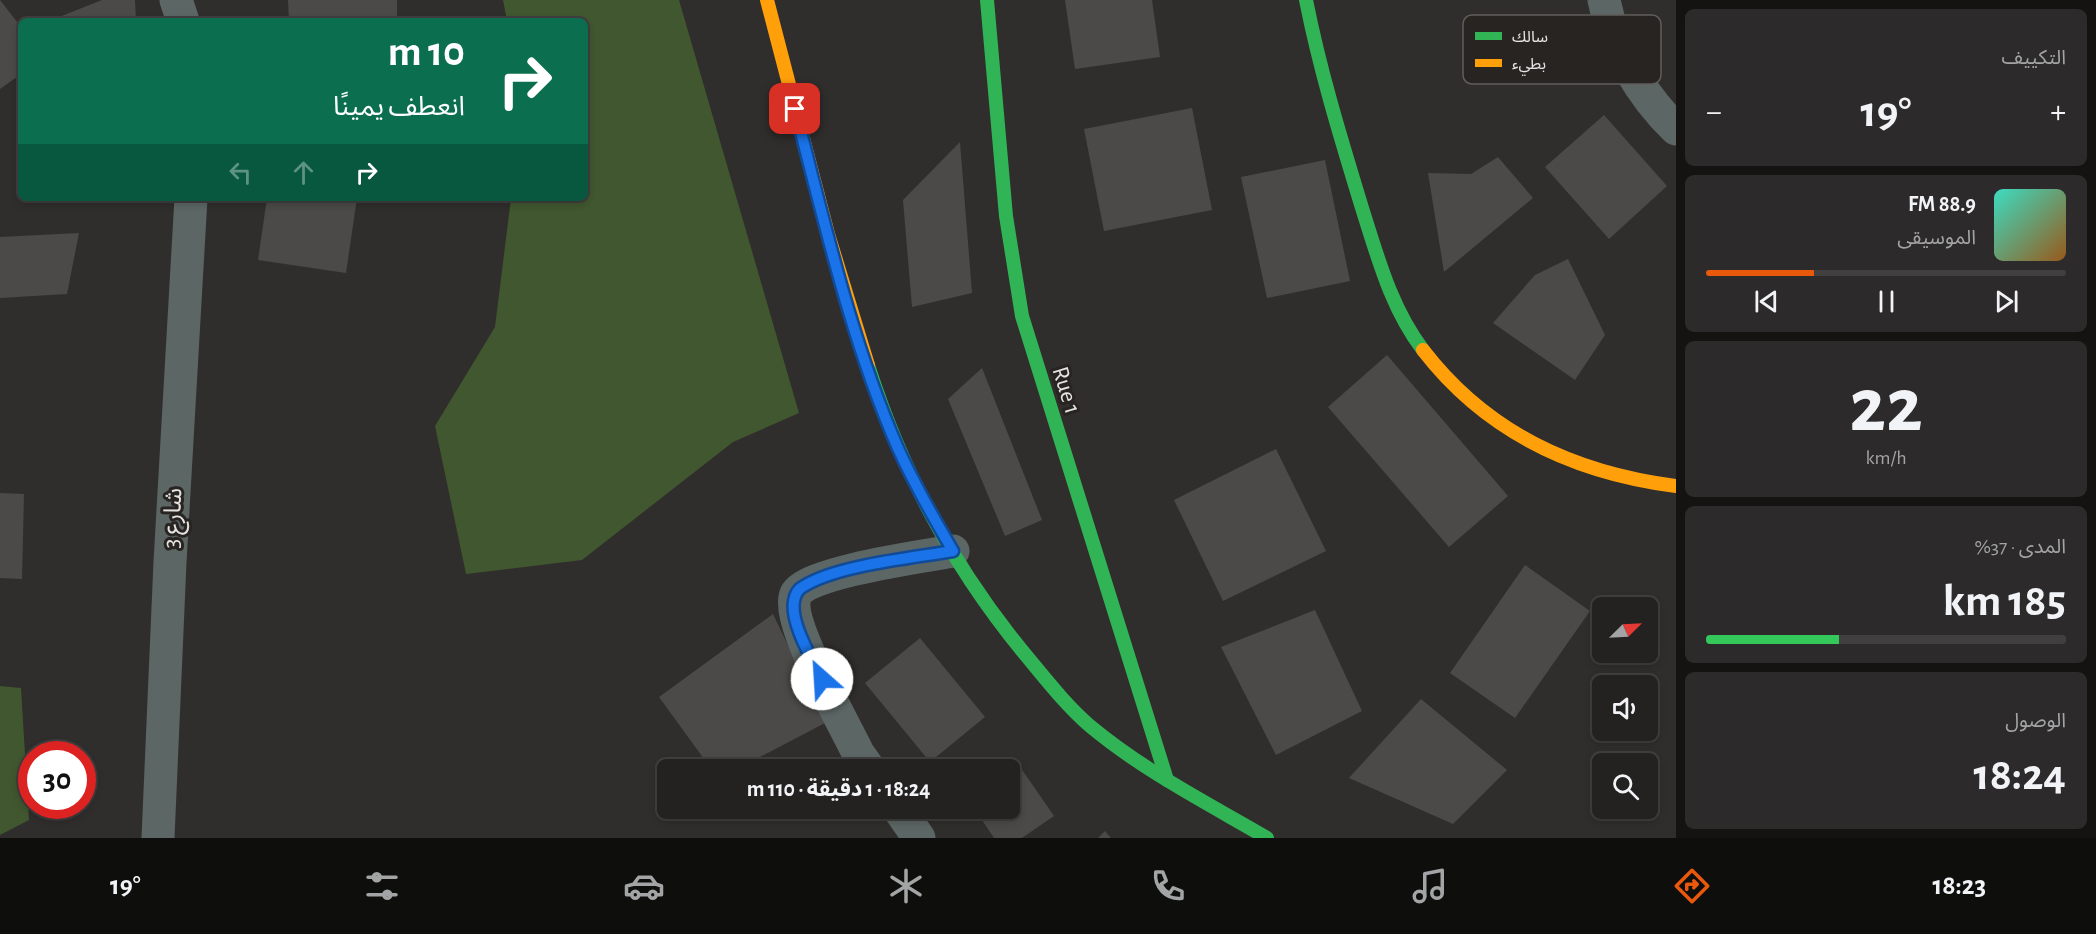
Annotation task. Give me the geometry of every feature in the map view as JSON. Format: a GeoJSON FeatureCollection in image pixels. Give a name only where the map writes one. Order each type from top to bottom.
{"type":"FeatureCollection","features":[{"type":"Feature","properties":{"kind":"main road"},"geometry":{"type":"LineString","coordinates":[[767,0],[829,240],[877,395],[902,456],[953,551],[991,612],[1039,671],[1089,725],[1167,780],[1267,838]]}},
{"type":"Feature","properties":{"kind":"main road","name":"Rue 1"},"geometry":{"type":"LineString","coordinates":[[987,0],[1006,216],[1022,316],[1037,371],[1126,642],[1167,780]]}},
{"type":"Feature","properties":{"kind":"main road"},"geometry":{"type":"LineString","coordinates":[[1306,0],[1337,126],[1380,267],[1409,331],[1470,403],[1497,424],[1552,454],[1611,477],[1676,486]]}},
{"type":"Feature","properties":{"kind":"street"},"geometry":{"type":"LineString","coordinates":[[176,0],[182,18]]}},
{"type":"Feature","properties":{"kind":"street"},"geometry":{"type":"LineString","coordinates":[[1604,0],[1606,15]]}},
{"type":"Feature","properties":{"kind":"street"},"geometry":{"type":"LineString","coordinates":[[1640,84],[1676,129]]}},
{"type":"Feature","properties":{"kind":"street","name":"شارع 3"},"geometry":{"type":"LineString","coordinates":[[158,838],[170,562],[191,201]]}},
{"type":"Feature","properties":{"kind":"street"},"geometry":{"type":"LineString","coordinates":[[862,759],[803,641],[794,610],[797,592],[803,586],[847,571],[953,551]]}},
{"type":"Feature","properties":{"kind":"street"},"geometry":{"type":"LineString","coordinates":[[906,819],[919,838]]}},
{"type":"Feature","properties":{"kind":"green space"},"geometry":{"type":"Polygon","coordinates":[[[503,0],[679,0],[799,413],[733,442],[582,560],[466,574],[435,426],[495,327],[511,201],[588,201],[588,18],[506,18],[503,0]]]}},
{"type":"Feature","properties":{"kind":"green space"},"geometry":{"type":"Polygon","coordinates":[[[0,686],[21,688],[24,741],[18,741],[18,819],[29,820],[0,835],[0,686]]]}},
{"type":"Feature","properties":{"kind":"building"},"geometry":{"type":"Polygon","coordinates":[[[0,0],[18,23],[18,76],[0,89],[0,0]]]}},
{"type":"Feature","properties":{"kind":"building"},"geometry":{"type":"Polygon","coordinates":[[[102,0],[135,0],[136,18],[57,18],[102,0]]]}},
{"type":"Feature","properties":{"kind":"building"},"geometry":{"type":"Polygon","coordinates":[[[288,0],[397,0],[397,18],[289,18],[288,0]]]}},
{"type":"Feature","properties":{"kind":"building"},"geometry":{"type":"Polygon","coordinates":[[[1065,0],[1152,0],[1160,57],[1075,69],[1065,0]]]}},
{"type":"Feature","properties":{"kind":"building"},"geometry":{"type":"Polygon","coordinates":[[[1192,108],[1212,210],[1104,231],[1084,129],[1192,108]]]}},
{"type":"Feature","properties":{"kind":"building"},"geometry":{"type":"Polygon","coordinates":[[[1604,115],[1667,186],[1609,239],[1545,167],[1604,115]]]}},
{"type":"Feature","properties":{"kind":"building"},"geometry":{"type":"Polygon","coordinates":[[[960,142],[972,293],[912,307],[903,200],[960,142]]]}},
{"type":"Feature","properties":{"kind":"building"},"geometry":{"type":"Polygon","coordinates":[[[1498,157],[1533,198],[1444,272],[1428,173],[1471,174],[1498,157]]]}},
{"type":"Feature","properties":{"kind":"building"},"geometry":{"type":"Polygon","coordinates":[[[1325,160],[1350,281],[1267,298],[1241,177],[1325,160]]]}},
{"type":"Feature","properties":{"kind":"building"},"geometry":{"type":"Polygon","coordinates":[[[267,201],[357,201],[346,273],[258,260],[267,201]]]}},
{"type":"Feature","properties":{"kind":"building"},"geometry":{"type":"Polygon","coordinates":[[[79,233],[67,294],[0,298],[0,237],[79,233]]]}},
{"type":"Feature","properties":{"kind":"building"},"geometry":{"type":"Polygon","coordinates":[[[1568,259],[1605,335],[1575,380],[1493,323],[1535,275],[1568,259]]]}},
{"type":"Feature","properties":{"kind":"building"},"geometry":{"type":"Polygon","coordinates":[[[1387,355],[1508,496],[1449,547],[1328,407],[1387,355]]]}},
{"type":"Feature","properties":{"kind":"building"},"geometry":{"type":"Polygon","coordinates":[[[982,368],[1042,520],[1005,536],[948,399],[982,368]]]}},
{"type":"Feature","properties":{"kind":"building"},"geometry":{"type":"Polygon","coordinates":[[[1276,449],[1326,551],[1223,601],[1174,500],[1276,449]]]}},
{"type":"Feature","properties":{"kind":"building"},"geometry":{"type":"Polygon","coordinates":[[[0,493],[24,494],[22,579],[0,578],[0,493]]]}},
{"type":"Feature","properties":{"kind":"building"},"geometry":{"type":"Polygon","coordinates":[[[1525,565],[1590,611],[1515,718],[1450,673],[1525,565]]]}},
{"type":"Feature","properties":{"kind":"building"},"geometry":{"type":"Polygon","coordinates":[[[1315,610],[1362,711],[1276,755],[1221,647],[1315,610]]]}},
{"type":"Feature","properties":{"kind":"building"},"geometry":{"type":"Polygon","coordinates":[[[773,614],[825,723],[756,759],[704,759],[659,697],[773,614]]]}},
{"type":"Feature","properties":{"kind":"building"},"geometry":{"type":"Polygon","coordinates":[[[920,638],[985,717],[934,759],[928,759],[865,683],[920,638]]]}},
{"type":"Feature","properties":{"kind":"building"},"geometry":{"type":"Polygon","coordinates":[[[1421,699],[1507,770],[1453,824],[1349,778],[1421,699]]]}},
{"type":"Feature","properties":{"kind":"building"},"geometry":{"type":"Polygon","coordinates":[[[1020,767],[1054,816],[1022,838],[994,838],[981,819],[1020,819],[1020,767]]]}},
{"type":"Feature","properties":{"kind":"building"},"geometry":{"type":"Polygon","coordinates":[[[1105,831],[1111,838],[1098,838],[1105,831]]]}},
{"type":"Feature","properties":{"kind":"traffic: fast"},"geometry":{"type":"LineString","coordinates":[[987,0],[1006,216],[1022,316],[1167,780]]}},
{"type":"Feature","properties":{"kind":"traffic: fast"},"geometry":{"type":"LineString","coordinates":[[1306,0],[1331,105],[1380,264],[1402,317],[1423,350]]}},
{"type":"Feature","properties":{"kind":"traffic: fast"},"geometry":{"type":"LineString","coordinates":[[868,365],[897,444],[934,520],[978,591],[1051,685],[1090,726],[1132,758],[1267,838]]}},
{"type":"Feature","properties":{"kind":"traffic: slow"},"geometry":{"type":"LineString","coordinates":[[767,0],[828,234],[868,365]]}},
{"type":"Feature","properties":{"kind":"traffic: slow"},"geometry":{"type":"LineString","coordinates":[[1423,350],[1448,379],[1475,404],[1504,426],[1535,444],[1602,471],[1676,486]]}},
{"type":"Feature","properties":{"kind":"route"},"geometry":{"type":"LineString","coordinates":[[795,109],[829,240],[877,395],[898,447],[924,501],[953,551],[868,566],[822,578],[803,586],[797,592],[794,610],[803,641],[822,679]]}}]}
